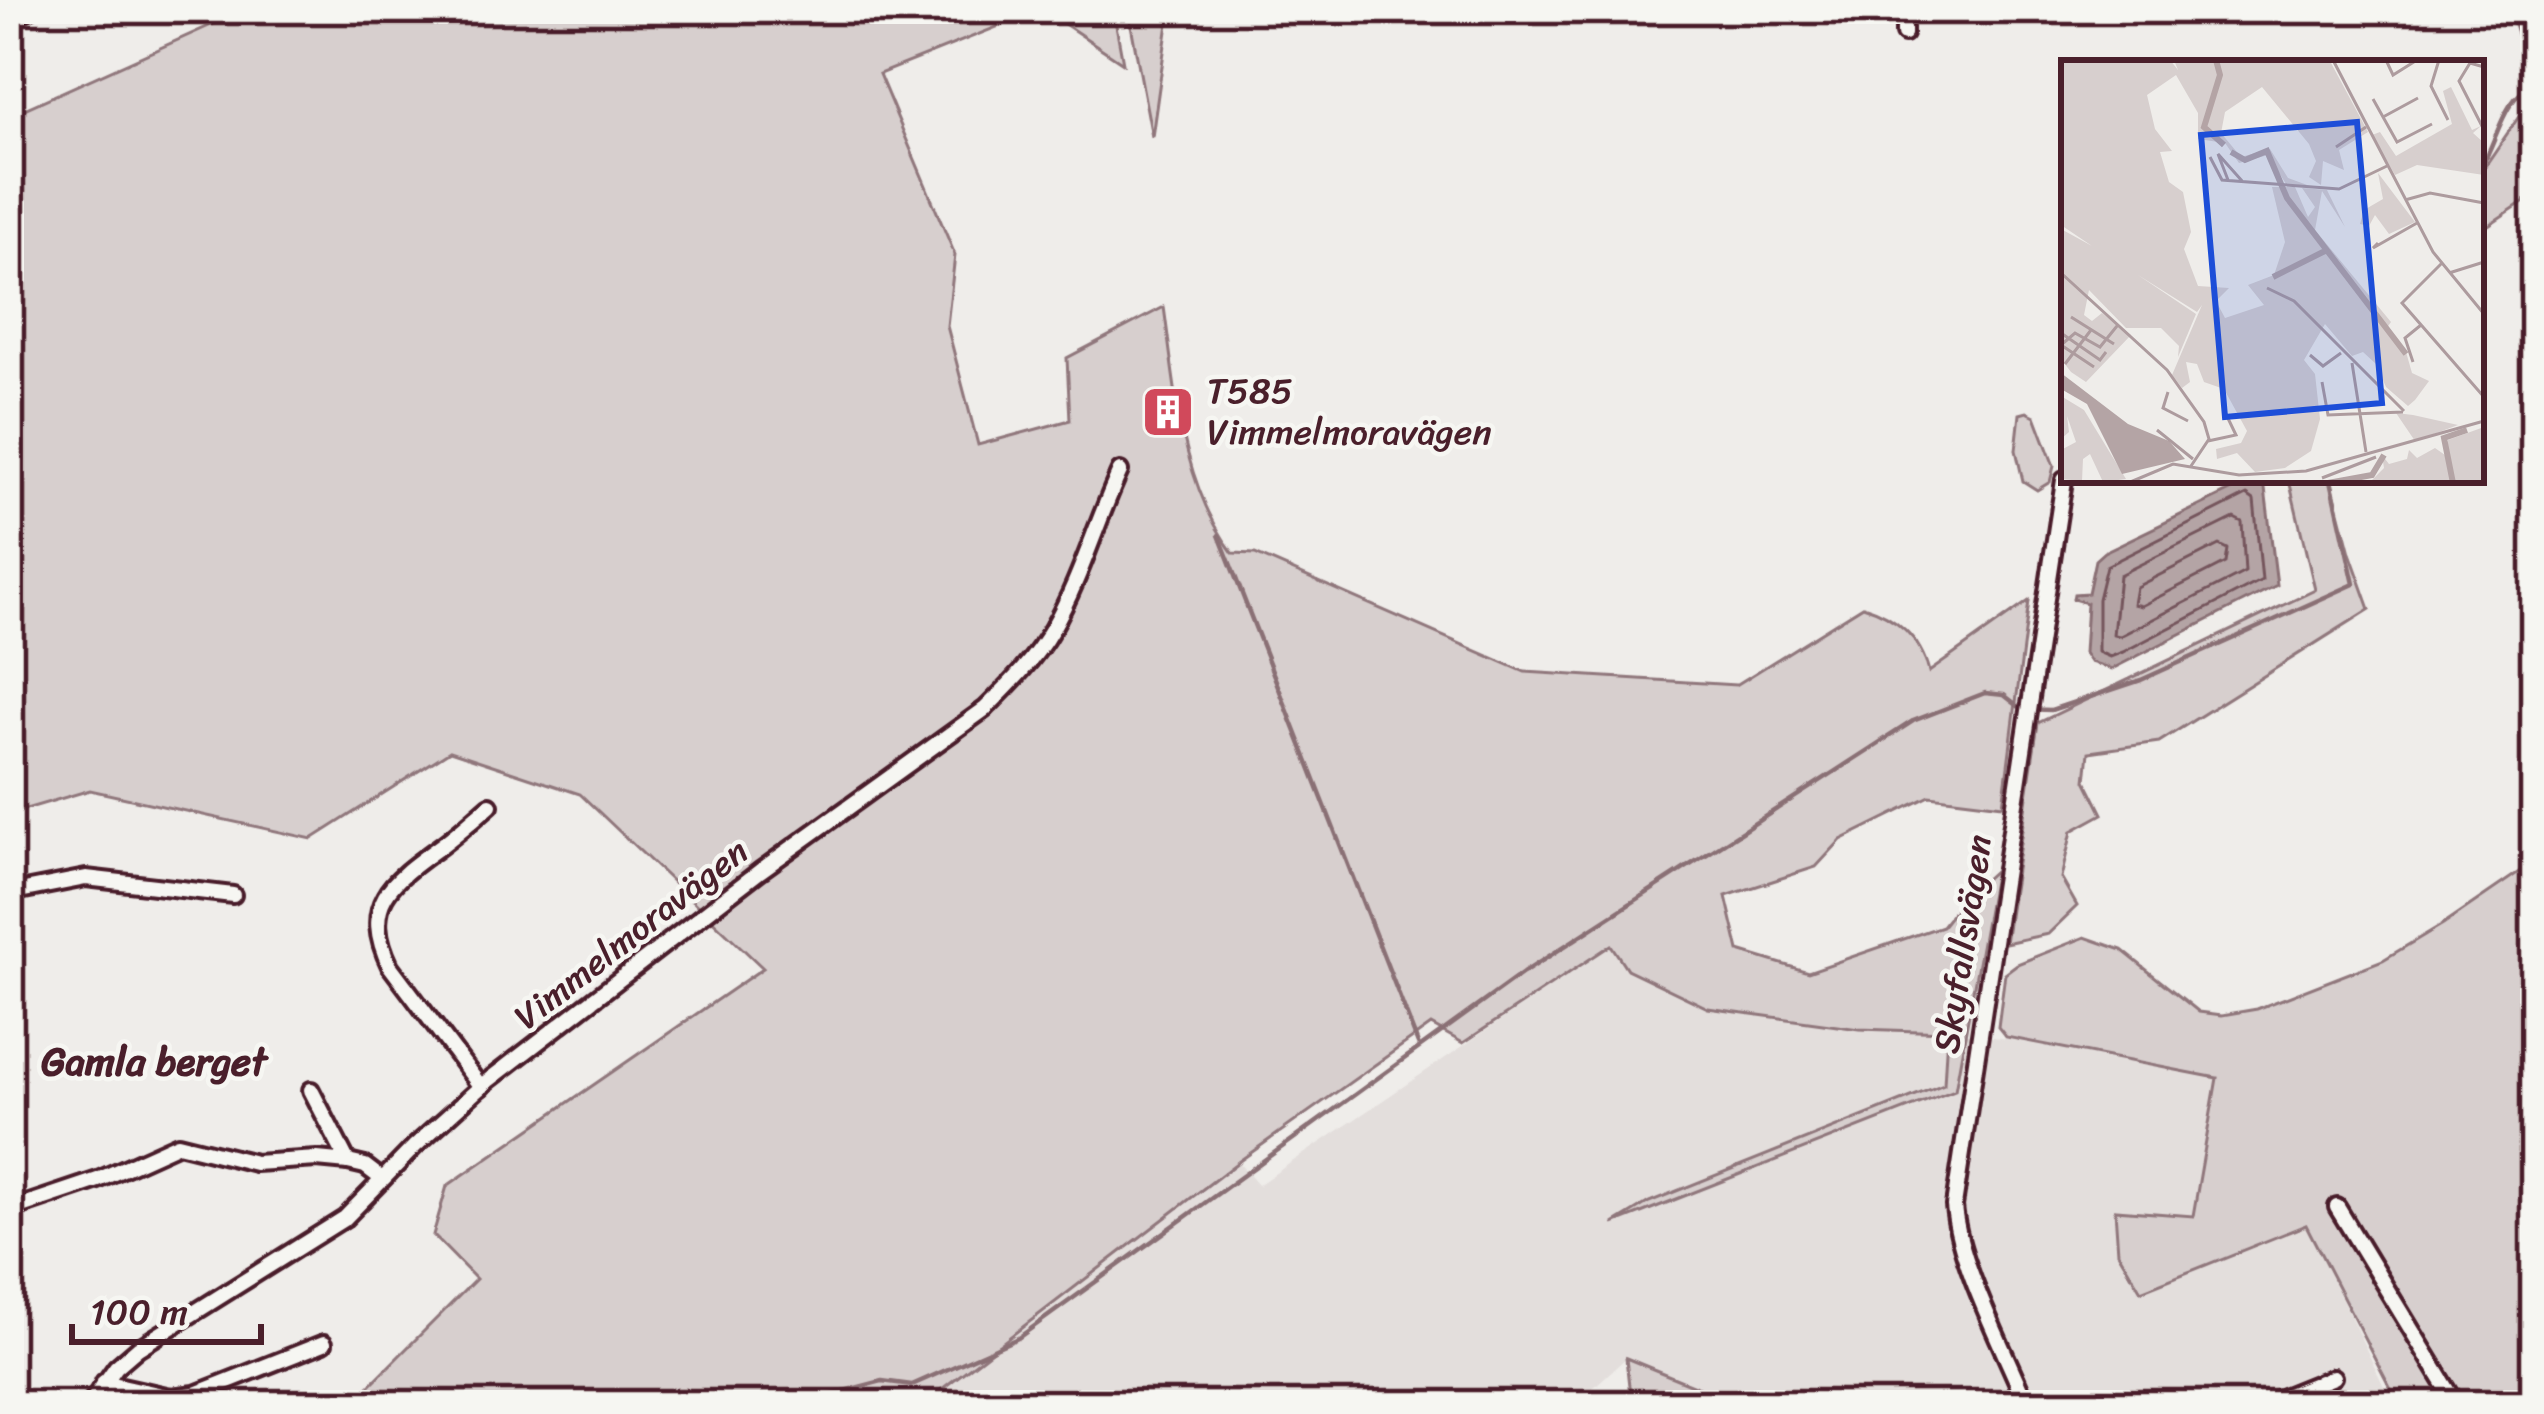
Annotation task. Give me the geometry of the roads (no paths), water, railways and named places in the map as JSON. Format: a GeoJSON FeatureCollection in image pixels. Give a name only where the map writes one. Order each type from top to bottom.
{"type":"FeatureCollection","features":[{"type":"Feature","properties":{"kind":"street"},"geometry":{"type":"LineString","coordinates":[[9,20],[31,9]]}},
{"type":"Feature","properties":{"kind":"street"},"geometry":{"type":"LineString","coordinates":[[1904,9],[1904,34]]}},
{"type":"Feature","properties":{"kind":"street","name":"Vimmelmoravägen"},"geometry":{"type":"LineString","coordinates":[[89,1405],[123,1360],[163,1330],[345,1218],[481,1087],[760,871],[985,709],[1050,633],[1120,471]]}},
{"type":"Feature","properties":{"kind":"street","name":"Skyfallsvägen"},"geometry":{"type":"LineString","coordinates":[[2027,1405],[1976,1280],[1954,1206],[2064,483]]}},
{"type":"Feature","properties":{"kind":"street"},"geometry":{"type":"LineString","coordinates":[[481,1087],[389,966],[380,943],[378,917],[394,880],[490,806]]}},
{"type":"Feature","properties":{"kind":"street"},"geometry":{"type":"LineString","coordinates":[[9,893],[86,878],[233,895]]}},
{"type":"Feature","properties":{"kind":"street"},"geometry":{"type":"LineString","coordinates":[[311,1090],[348,1162]]}},
{"type":"Feature","properties":{"kind":"street"},"geometry":{"type":"LineString","coordinates":[[9,1210],[98,1180],[178,1144],[255,1163],[348,1162],[365,1166],[382,1180]]}},
{"type":"Feature","properties":{"kind":"street"},"geometry":{"type":"LineString","coordinates":[[2337,1207],[2457,1405]]}},
{"type":"Feature","properties":{"kind":"street"},"geometry":{"type":"LineString","coordinates":[[104,1382],[171,1397],[195,1394],[324,1343]]}},
{"type":"Feature","properties":{"kind":"street"},"geometry":{"type":"LineString","coordinates":[[2264,1405],[2333,1377]]}},
{"type":"Feature","properties":{"kind":"water"},"geometry":{"type":"Polygon","coordinates":[[[2247,483],[2263,483],[2277,585],[2112,669],[2090,662],[2084,653],[2087,603],[2073,599],[2074,594],[2088,593],[2095,560],[2247,483]]]}},
{"type":"Feature","properties":{"kind":"waterway"},"geometry":{"type":"LineString","coordinates":[[2484,160],[2508,108],[2535,84]]}},
{"type":"Feature","properties":{"kind":"waterway"},"geometry":{"type":"LineString","coordinates":[[813,1405],[825,1396],[882,1381],[912,1385],[1018,1338],[1523,973],[1913,721],[1985,693],[2004,695],[2022,709],[2051,710],[2141,680],[2354,584],[2332,483]]}},
{"type":"Feature","properties":{"kind":"waterway"},"geometry":{"type":"LineString","coordinates":[[1219,535],[1418,1044]]}},
{"type":"Feature","properties":{"kind":"place","name":"T585 Vimmelmoravägen"},"geometry":{"type":"Point","coordinates":[1168,412]}},
{"type":"Feature","properties":{"kind":"district","name":"Gamla berget"},"geometry":{"type":"Point","coordinates":[154,1061]}}]}
